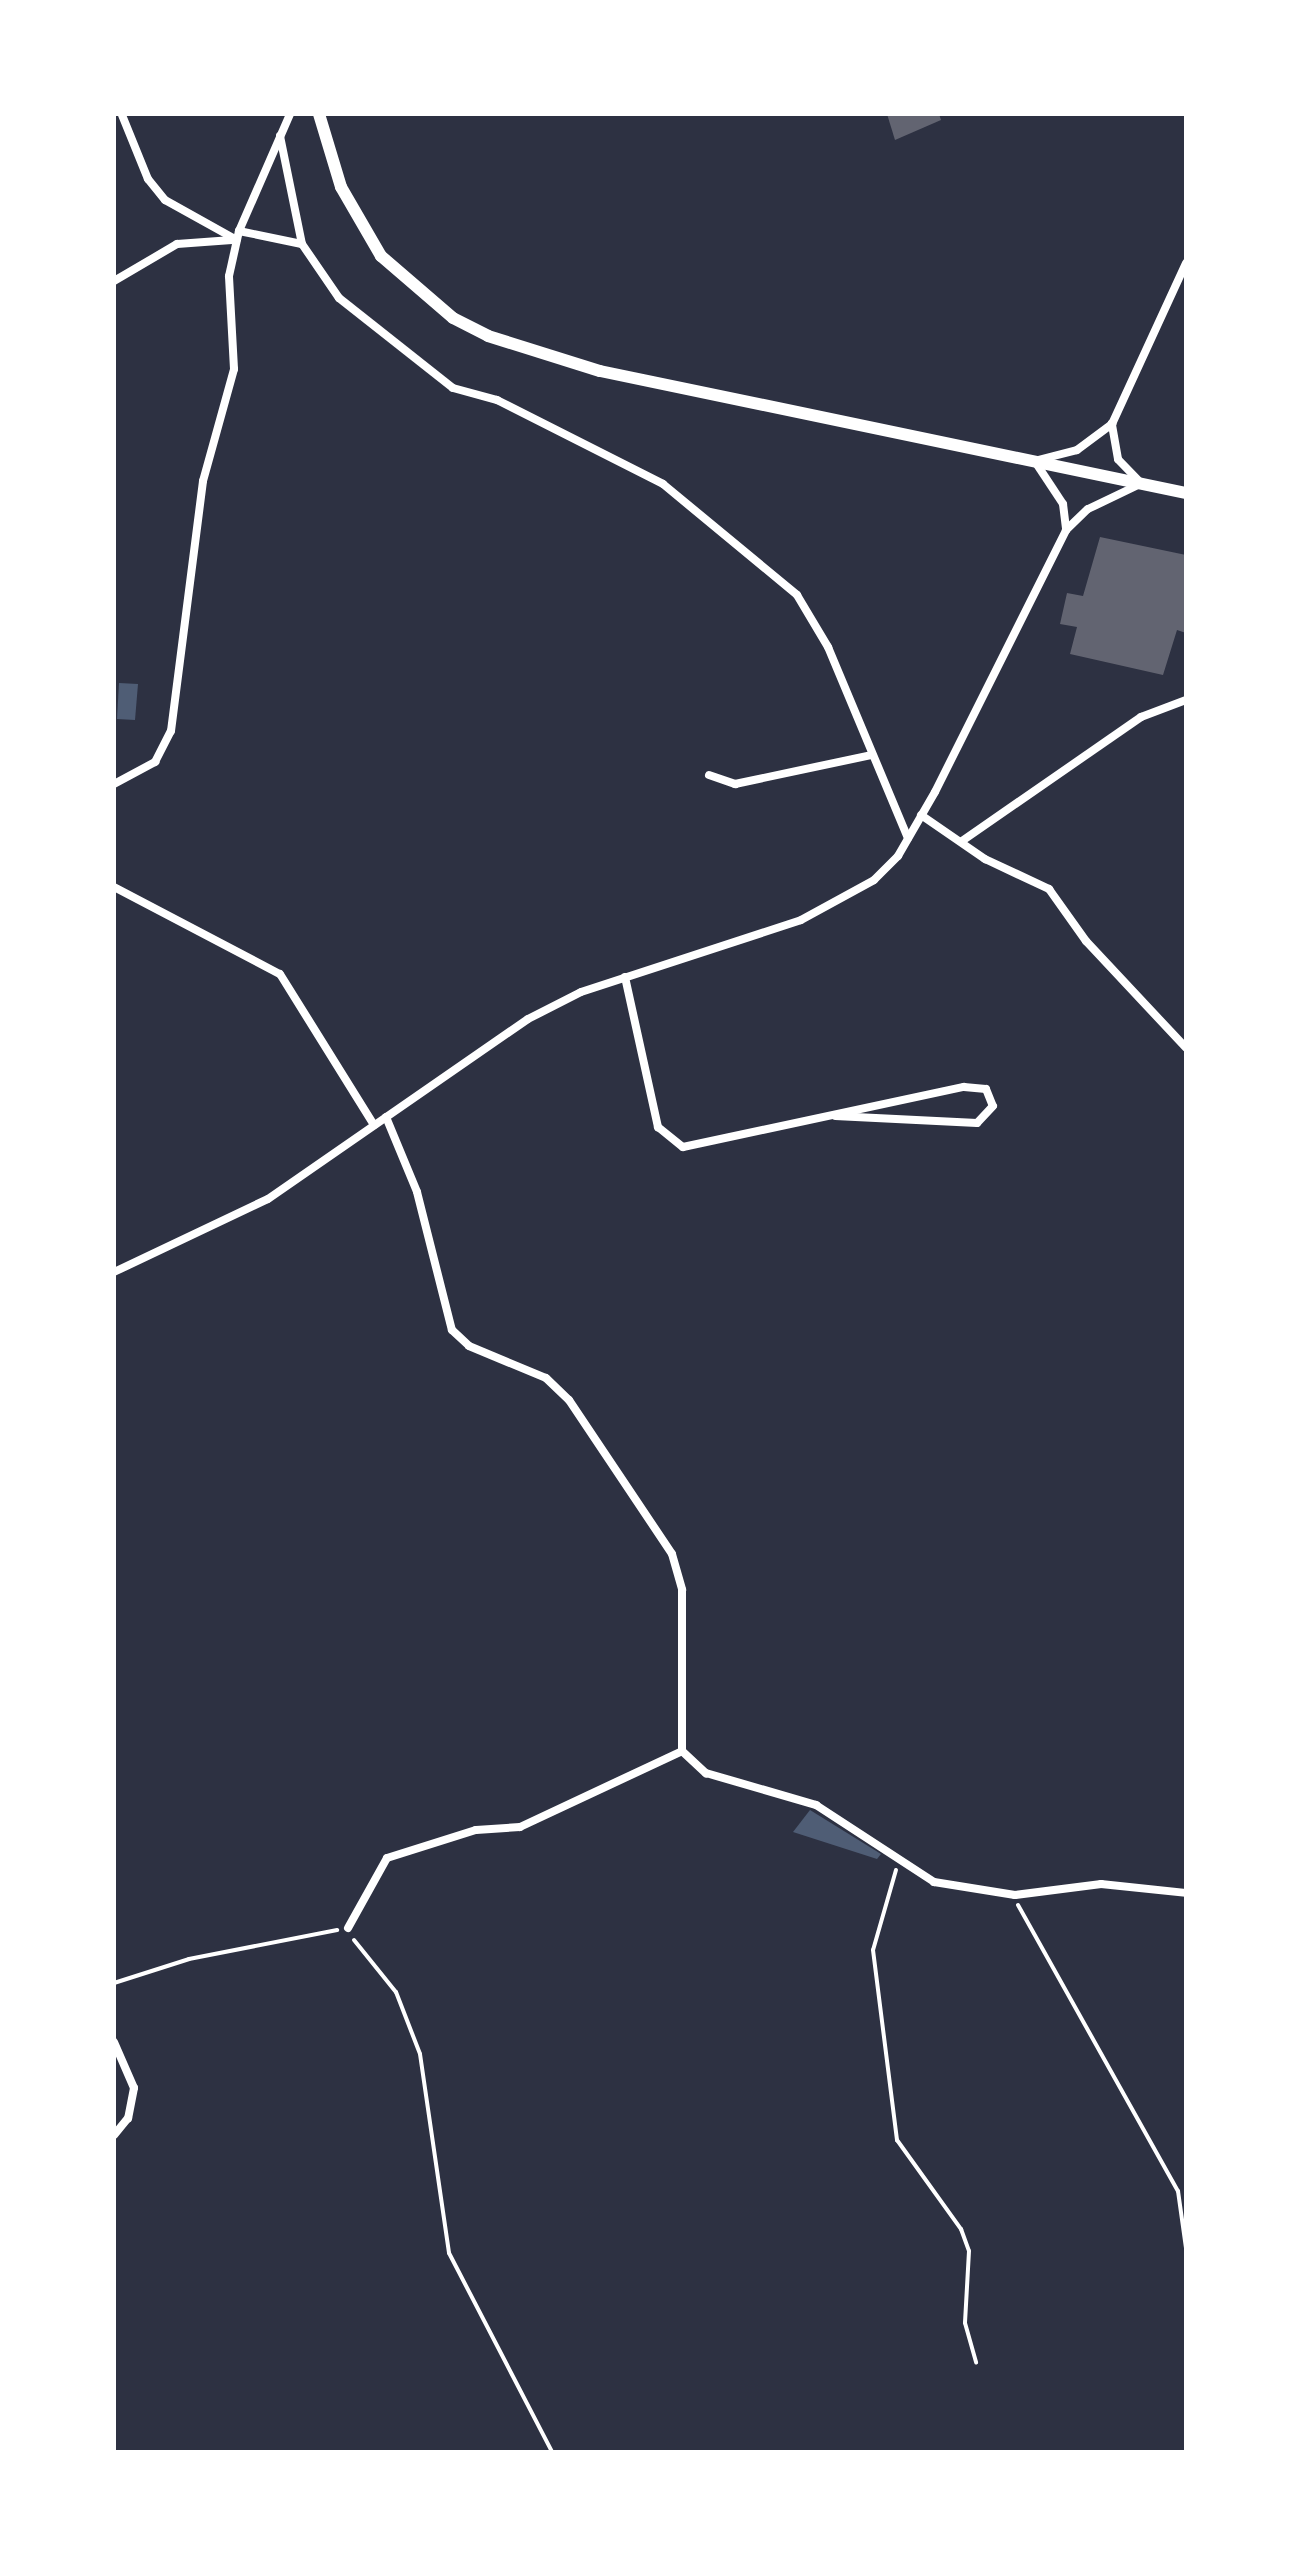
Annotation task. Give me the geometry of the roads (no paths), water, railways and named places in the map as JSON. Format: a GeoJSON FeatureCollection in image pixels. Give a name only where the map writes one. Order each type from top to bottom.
{"type":"FeatureCollection","features":[{"type":"Feature","properties":{"kind":"main road"},"geometry":{"type":"LineString","coordinates":[[319,114],[341,187],[381,256],[441,309],[488,336],[600,371],[1186,493]]}},
{"type":"Feature","properties":{"kind":"street"},"geometry":{"type":"LineString","coordinates":[[114,784],[155,762],[171,731],[203,481],[234,369],[229,276],[238,235],[290,114]]}},
{"type":"Feature","properties":{"kind":"street"},"geometry":{"type":"LineString","coordinates":[[122,115],[148,179],[165,200],[238,235]]}},
{"type":"Feature","properties":{"kind":"street"},"geometry":{"type":"LineString","coordinates":[[280,136],[302,244],[339,298],[453,388],[497,400],[663,484],[797,595],[828,647],[908,838]]}},
{"type":"Feature","properties":{"kind":"street"},"geometry":{"type":"LineString","coordinates":[[114,281],[177,244],[238,235],[302,244]]}},
{"type":"Feature","properties":{"kind":"street"},"geometry":{"type":"LineString","coordinates":[[1066,530],[1057,492],[1034,460],[1077,450],[1112,424],[1186,263]]}},
{"type":"Feature","properties":{"kind":"street"},"geometry":{"type":"LineString","coordinates":[[114,1272],[268,1199],[528,1019],[625,977],[848,899],[908,838],[1066,530],[1114,493],[1143,484],[1118,459],[1112,424]]}},
{"type":"Feature","properties":{"kind":"street"},"geometry":{"type":"LineString","coordinates":[[962,841],[1141,717],[1186,700]]}},
{"type":"Feature","properties":{"kind":"street"},"geometry":{"type":"LineString","coordinates":[[709,775],[735,784],[871,755]]}},
{"type":"Feature","properties":{"kind":"street"},"geometry":{"type":"LineString","coordinates":[[921,815],[1049,889],[1086,941],[1186,1048]]}},
{"type":"Feature","properties":{"kind":"street"},"geometry":{"type":"LineString","coordinates":[[114,887],[280,974],[374,1125]]}},
{"type":"Feature","properties":{"kind":"street"},"geometry":{"type":"LineString","coordinates":[[625,977],[658,1127],[669,1140],[683,1147],[713,1144],[835,1116],[964,1087],[986,1089],[993,1106],[977,1123],[835,1116]]}},
{"type":"Feature","properties":{"kind":"street"},"geometry":{"type":"LineString","coordinates":[[386,1117],[417,1192],[452,1330],[469,1346],[546,1378],[569,1400],[672,1554],[682,1590],[682,1751]]}},
{"type":"Feature","properties":{"kind":"street"},"geometry":{"type":"LineString","coordinates":[[682,1751],[718,1778],[816,1805],[934,1882],[1015,1895],[1101,1884],[1186,1893]]}},
{"type":"Feature","properties":{"kind":"street"},"geometry":{"type":"LineString","coordinates":[[348,1928],[387,1858],[476,1830],[520,1827],[682,1751]]}},
{"type":"Feature","properties":{"kind":"street"},"geometry":{"type":"LineString","coordinates":[[114,2042],[134,2088],[128,2118],[114,2135]]}},
{"type":"Feature","properties":{"kind":"water"},"geometry":{"type":"Polygon","coordinates":[[[119,683],[138,684],[135,720],[117,719],[119,683]]]}},
{"type":"Feature","properties":{"kind":"water"},"geometry":{"type":"Polygon","coordinates":[[[810,1810],[881,1854],[877,1859],[793,1832],[810,1810]]]}}]}
